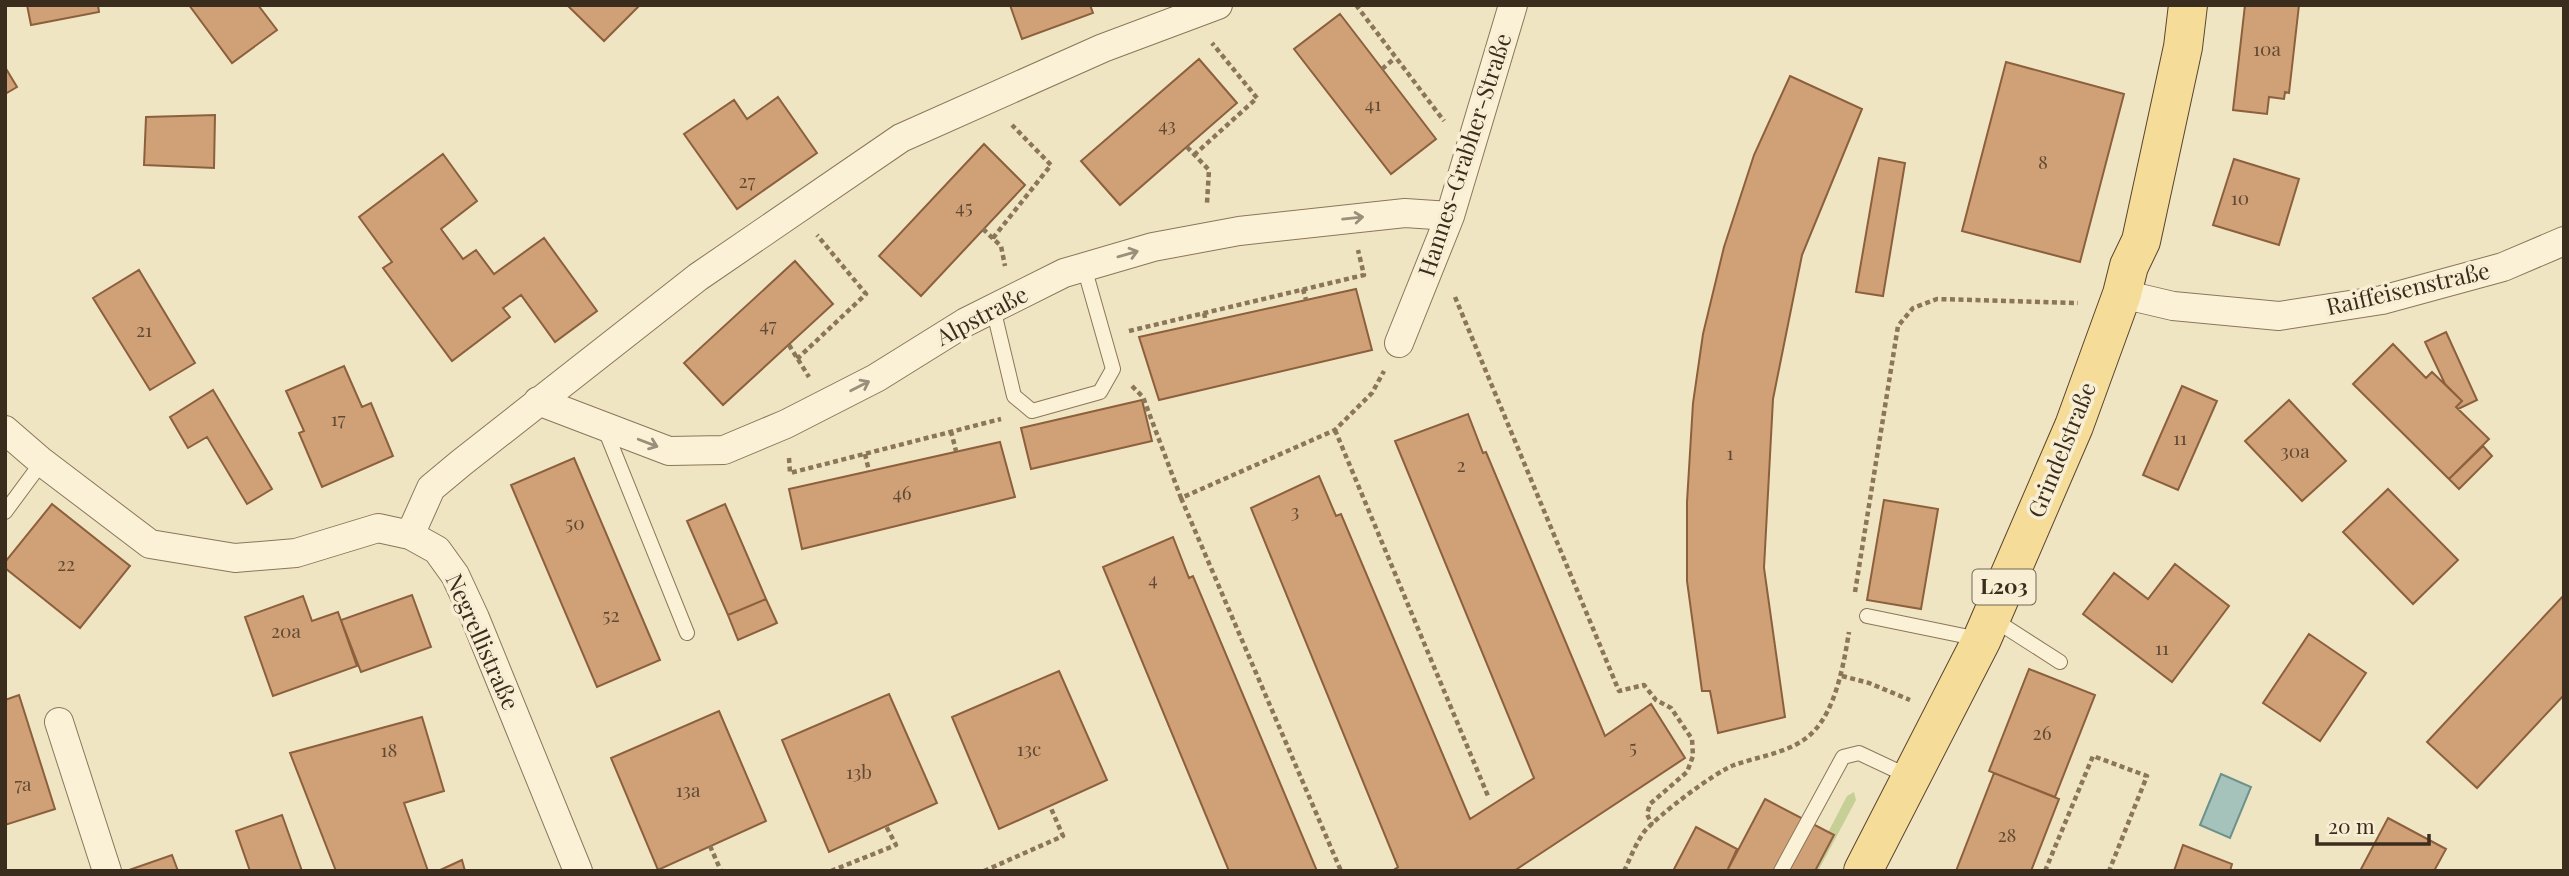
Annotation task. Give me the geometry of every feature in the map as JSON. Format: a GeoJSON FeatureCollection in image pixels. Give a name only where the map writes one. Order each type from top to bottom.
{"type":"FeatureCollection","features":[{"type":"Feature","properties":{"kind":"main road","name":"Grindelstraße"},"geometry":{"type":"LineString","coordinates":[[1863,871],[1986,628],[2074,426],[2104,298],[2129,267],[2141,241],[2183,47],[2188,5]]}},
{"type":"Feature","properties":{"kind":"street"},"geometry":{"type":"LineString","coordinates":[[410,536],[431,488],[538,401],[698,277],[901,138],[1103,48],[1218,5]]}},
{"type":"Feature","properties":{"kind":"street","name":"Hannes-Grabher-Straße"},"geometry":{"type":"LineString","coordinates":[[1399,343],[1450,216],[1513,5]]}},
{"type":"Feature","properties":{"kind":"street","name":"Alpstraße"},"geometry":{"type":"LineString","coordinates":[[538,401],[669,451],[724,450],[786,424],[876,377],[966,322],[1064,273],[1153,247],[1205,237],[1405,213],[1450,216]]}},
{"type":"Feature","properties":{"kind":"street","name":"Raiffeisenstraße"},"geometry":{"type":"LineString","coordinates":[[2104,298],[2279,316],[2382,300],[2503,267],[2564,240]]}},
{"type":"Feature","properties":{"kind":"street","name":"Negrellistraße"},"geometry":{"type":"LineString","coordinates":[[5,430],[42,462],[150,544],[235,558],[296,553],[378,528],[410,536],[437,550],[455,575],[475,618],[578,871]]}},
{"type":"Feature","properties":{"kind":"street"},"geometry":{"type":"LineString","coordinates":[[59,722],[107,871]]}},
{"type":"Feature","properties":{"kind":"lane"},"geometry":{"type":"LineString","coordinates":[[1002,304],[1014,396],[1032,411],[1100,392],[1113,369],[1084,267]]}},
{"type":"Feature","properties":{"kind":"lane"},"geometry":{"type":"LineString","coordinates":[[603,426],[687,633]]}},
{"type":"Feature","properties":{"kind":"lane"},"geometry":{"type":"LineString","coordinates":[[5,512],[42,462]]}},
{"type":"Feature","properties":{"kind":"lane"},"geometry":{"type":"LineString","coordinates":[[1867,616],[1986,628],[2060,662]]}},
{"type":"Feature","properties":{"kind":"lane"},"geometry":{"type":"LineString","coordinates":[[1781,871],[1843,757],[1858,753],[1911,778]]}},
{"type":"Feature","properties":{"kind":"path"},"geometry":{"type":"LineString","coordinates":[[1356,5],[1468,153]]}},
{"type":"Feature","properties":{"kind":"path"},"geometry":{"type":"LineString","coordinates":[[1190,15],[1257,98],[1194,155]]}},
{"type":"Feature","properties":{"kind":"path"},"geometry":{"type":"LineString","coordinates":[[1382,69],[1395,58]]}},
{"type":"Feature","properties":{"kind":"path"},"geometry":{"type":"LineString","coordinates":[[988,100],[1051,165],[993,238]]}},
{"type":"Feature","properties":{"kind":"path"},"geometry":{"type":"LineString","coordinates":[[1187,147],[1209,170],[1205,237]]}},
{"type":"Feature","properties":{"kind":"path"},"geometry":{"type":"LineString","coordinates":[[797,209],[866,294],[797,359]]}},
{"type":"Feature","properties":{"kind":"path"},"geometry":{"type":"LineString","coordinates":[[1103,337],[1364,275],[1351,218]]}},
{"type":"Feature","properties":{"kind":"path"},"geometry":{"type":"LineString","coordinates":[[983,229],[1001,246],[1002,304]]}},
{"type":"Feature","properties":{"kind":"path"},"geometry":{"type":"LineString","coordinates":[[1432,262],[1450,285],[1619,691],[1644,685],[1656,700],[1671,708],[1692,739],[1693,756],[1687,772],[1650,804],[1647,814],[1652,825]]}},
{"type":"Feature","properties":{"kind":"path"},"geometry":{"type":"LineString","coordinates":[[1303,289],[1306,300]]}},
{"type":"Feature","properties":{"kind":"path"},"geometry":{"type":"LineString","coordinates":[[1855,595],[1898,326],[1913,308],[1937,299],[2104,298]]}},
{"type":"Feature","properties":{"kind":"path"},"geometry":{"type":"LineString","coordinates":[[1204,313],[1206,322]]}},
{"type":"Feature","properties":{"kind":"path"},"geometry":{"type":"LineString","coordinates":[[1181,499],[1335,430],[1372,393],[1399,343]]}},
{"type":"Feature","properties":{"kind":"path"},"geometry":{"type":"LineString","coordinates":[[1113,369],[1143,397],[1181,499],[1340,871]]}},
{"type":"Feature","properties":{"kind":"path"},"geometry":{"type":"LineString","coordinates":[[786,424],[790,473],[1032,411]]}},
{"type":"Feature","properties":{"kind":"path"},"geometry":{"type":"LineString","coordinates":[[1335,430],[1488,796]]}},
{"type":"Feature","properties":{"kind":"path"},"geometry":{"type":"LineString","coordinates":[[951,431],[956,451]]}},
{"type":"Feature","properties":{"kind":"path"},"geometry":{"type":"LineString","coordinates":[[865,454],[869,471]]}},
{"type":"Feature","properties":{"kind":"path"},"geometry":{"type":"LineString","coordinates":[[1624,871],[1643,833],[1664,813],[1731,766],[1799,743],[1814,732],[1842,676],[1851,622]]}},
{"type":"Feature","properties":{"kind":"path"},"geometry":{"type":"LineString","coordinates":[[1842,676],[1869,683],[1911,700]]}},
{"type":"Feature","properties":{"kind":"path"},"geometry":{"type":"LineString","coordinates":[[2045,871],[2093,756],[2147,776],[2109,871]]}},
{"type":"Feature","properties":{"kind":"path"},"geometry":{"type":"LineString","coordinates":[[985,871],[1063,836],[1050,806]]}},
{"type":"Feature","properties":{"kind":"path"},"geometry":{"type":"LineString","coordinates":[[831,871],[896,845],[886,826]]}},
{"type":"Feature","properties":{"kind":"path"},"geometry":{"type":"LineString","coordinates":[[710,846],[721,871]]}},
{"type":"Feature","properties":{"kind":"green space"},"geometry":{"type":"Polygon","coordinates":[[[1854,792],[1856,800],[1818,871],[1808,871],[1847,796],[1854,792]]]}},
{"type":"Feature","properties":{"kind":"water"},"geometry":{"type":"Polygon","coordinates":[[[2221,774],[2251,787],[2230,838],[2200,825],[2221,774]]]}},
{"type":"Feature","properties":{"kind":"building"},"geometry":{"type":"Polygon","coordinates":[[[27,5],[98,5],[99,12],[31,25],[27,5]]]}},
{"type":"Feature","properties":{"kind":"building"},"geometry":{"type":"Polygon","coordinates":[[[189,5],[258,5],[277,30],[232,63],[189,5]]]}},
{"type":"Feature","properties":{"kind":"building"},"geometry":{"type":"Polygon","coordinates":[[[567,5],[640,5],[604,41],[567,5]]]}},
{"type":"Feature","properties":{"kind":"building"},"geometry":{"type":"Polygon","coordinates":[[[1010,5],[1090,5],[1093,13],[1022,39],[1010,5]]]}},
{"type":"Feature","properties":{"kind":"building"},"geometry":{"type":"Polygon","coordinates":[[[2245,5],[2299,5],[2289,93],[2285,92],[2284,99],[2269,97],[2267,114],[2233,110],[2245,5]]]}},
{"type":"Feature","properties":{"kind":"building"},"geometry":{"type":"Polygon","coordinates":[[[1340,14],[1436,139],[1391,174],[1294,49],[1340,14]]]}},
{"type":"Feature","properties":{"kind":"building"},"geometry":{"type":"Polygon","coordinates":[[[1199,59],[1237,103],[1120,205],[1081,161],[1199,59]]]}},
{"type":"Feature","properties":{"kind":"building"},"geometry":{"type":"Polygon","coordinates":[[[2006,62],[2124,94],[2080,262],[1962,231],[2006,62]]]}},
{"type":"Feature","properties":{"kind":"building"},"geometry":{"type":"Polygon","coordinates":[[[5,67],[17,87],[5,94],[5,67]]]}},
{"type":"Feature","properties":{"kind":"building"},"geometry":{"type":"Polygon","coordinates":[[[1790,76],[1862,109],[1802,255],[1773,399],[1764,568],[1785,717],[1718,733],[1710,691],[1702,691],[1687,581],[1687,502],[1693,403],[1703,334],[1724,247],[1754,155],[1790,76]]]}},
{"type":"Feature","properties":{"kind":"building"},"geometry":{"type":"Polygon","coordinates":[[[778,97],[817,153],[737,209],[684,134],[734,100],[747,119],[778,97]]]}},
{"type":"Feature","properties":{"kind":"building"},"geometry":{"type":"Polygon","coordinates":[[[215,115],[214,168],[144,165],[146,117],[215,115]]]}},
{"type":"Feature","properties":{"kind":"building"},"geometry":{"type":"Polygon","coordinates":[[[984,144],[1025,185],[921,296],[879,256],[984,144]]]}},
{"type":"Feature","properties":{"kind":"building"},"geometry":{"type":"Polygon","coordinates":[[[443,154],[477,201],[441,229],[463,259],[476,250],[494,274],[544,238],[597,311],[555,342],[521,295],[503,308],[510,317],[452,361],[383,268],[392,262],[359,217],[443,154]]]}},
{"type":"Feature","properties":{"kind":"building"},"geometry":{"type":"Polygon","coordinates":[[[1879,158],[1905,163],[1883,296],[1856,292],[1879,158]]]}},
{"type":"Feature","properties":{"kind":"building"},"geometry":{"type":"Polygon","coordinates":[[[2234,159],[2299,179],[2279,245],[2213,225],[2234,159]]]}},
{"type":"Feature","properties":{"kind":"building"},"geometry":{"type":"Polygon","coordinates":[[[795,261],[833,304],[723,405],[684,363],[795,261]]]}},
{"type":"Feature","properties":{"kind":"building"},"geometry":{"type":"Polygon","coordinates":[[[139,270],[195,363],[150,390],[93,298],[139,270]]]}},
{"type":"Feature","properties":{"kind":"building"},"geometry":{"type":"Polygon","coordinates":[[[1356,289],[1372,350],[1159,400],[1139,337],[1356,289]]]}},
{"type":"Feature","properties":{"kind":"building"},"geometry":{"type":"Polygon","coordinates":[[[2446,332],[2477,400],[2458,409],[2456,407],[2462,401],[2445,384],[2425,342],[2446,332]]]}},
{"type":"Feature","properties":{"kind":"building"},"geometry":{"type":"Polygon","coordinates":[[[2393,344],[2426,378],[2432,372],[2462,401],[2456,407],[2489,439],[2449,479],[2353,384],[2393,344]]]}},
{"type":"Feature","properties":{"kind":"building"},"geometry":{"type":"Polygon","coordinates":[[[344,366],[362,407],[371,403],[393,456],[322,487],[299,433],[304,431],[286,391],[344,366]]]}},
{"type":"Feature","properties":{"kind":"building"},"geometry":{"type":"Polygon","coordinates":[[[2182,386],[2217,401],[2178,490],[2143,475],[2182,386]]]}},
{"type":"Feature","properties":{"kind":"building"},"geometry":{"type":"Polygon","coordinates":[[[213,390],[272,489],[247,504],[207,437],[188,448],[170,417],[213,390]]]}},
{"type":"Feature","properties":{"kind":"building"},"geometry":{"type":"Polygon","coordinates":[[[1142,400],[1152,441],[1031,469],[1021,428],[1142,400]]]}},
{"type":"Feature","properties":{"kind":"building"},"geometry":{"type":"Polygon","coordinates":[[[2289,400],[2346,461],[2302,501],[2245,441],[2289,400]]]}},
{"type":"Feature","properties":{"kind":"building"},"geometry":{"type":"Polygon","coordinates":[[[1468,414],[1605,736],[1651,704],[1685,758],[1514,871],[1392,871],[1398,867],[1251,508],[1319,476],[1336,516],[1341,514],[1470,819],[1534,778],[1395,441],[1468,414]]]}},
{"type":"Feature","properties":{"kind":"building"},"geometry":{"type":"Polygon","coordinates":[[[1000,442],[1015,497],[802,549],[789,489],[1000,442]]]}},
{"type":"Feature","properties":{"kind":"building"},"geometry":{"type":"Polygon","coordinates":[[[2483,446],[2492,456],[2459,489],[2449,479],[2483,446]]]}},
{"type":"Feature","properties":{"kind":"building"},"geometry":{"type":"Polygon","coordinates":[[[574,458],[660,660],[597,687],[511,485],[574,458]]]}},
{"type":"Feature","properties":{"kind":"building"},"geometry":{"type":"Polygon","coordinates":[[[2388,489],[2458,560],[2413,604],[2343,532],[2388,489]]]}},
{"type":"Feature","properties":{"kind":"building"},"geometry":{"type":"Polygon","coordinates":[[[1884,500],[1938,509],[1921,609],[1867,600],[1884,500]]]}},
{"type":"Feature","properties":{"kind":"building"},"geometry":{"type":"Polygon","coordinates":[[[52,504],[130,566],[80,628],[5,568],[5,562],[52,504]]]}},
{"type":"Feature","properties":{"kind":"building"},"geometry":{"type":"Polygon","coordinates":[[[725,504],[766,599],[728,615],[687,521],[725,504]]]}},
{"type":"Feature","properties":{"kind":"building"},"geometry":{"type":"Polygon","coordinates":[[[1173,537],[1189,578],[1193,576],[1317,871],[1229,871],[1103,567],[1173,537]]]}},
{"type":"Feature","properties":{"kind":"building"},"geometry":{"type":"Polygon","coordinates":[[[2175,564],[2229,606],[2172,682],[2083,614],[2114,573],[2148,599],[2175,564]]]}},
{"type":"Feature","properties":{"kind":"building"},"geometry":{"type":"Polygon","coordinates":[[[412,595],[431,647],[361,672],[341,620],[412,595]]]}},
{"type":"Feature","properties":{"kind":"building"},"geometry":{"type":"Polygon","coordinates":[[[2564,595],[2564,695],[2477,788],[2427,742],[2564,595]]]}},
{"type":"Feature","properties":{"kind":"building"},"geometry":{"type":"Polygon","coordinates":[[[303,596],[312,621],[338,612],[357,666],[273,696],[245,617],[303,596]]]}},
{"type":"Feature","properties":{"kind":"building"},"geometry":{"type":"Polygon","coordinates":[[[766,599],[777,623],[738,640],[728,615],[766,599]]]}},
{"type":"Feature","properties":{"kind":"building"},"geometry":{"type":"Polygon","coordinates":[[[2309,634],[2366,673],[2320,741],[2263,703],[2309,634]]]}},
{"type":"Feature","properties":{"kind":"building"},"geometry":{"type":"Polygon","coordinates":[[[2029,669],[2095,695],[2055,797],[1989,771],[2029,669]]]}},
{"type":"Feature","properties":{"kind":"building"},"geometry":{"type":"Polygon","coordinates":[[[1059,671],[1107,780],[999,829],[952,717],[1059,671]]]}},
{"type":"Feature","properties":{"kind":"building"},"geometry":{"type":"Polygon","coordinates":[[[889,694],[937,803],[829,852],[782,740],[889,694]]]}},
{"type":"Feature","properties":{"kind":"building"},"geometry":{"type":"Polygon","coordinates":[[[19,695],[55,809],[5,825],[5,700],[19,695]]]}},
{"type":"Feature","properties":{"kind":"building"},"geometry":{"type":"Polygon","coordinates":[[[719,711],[766,821],[658,870],[611,758],[719,711]]]}},
{"type":"Feature","properties":{"kind":"building"},"geometry":{"type":"Polygon","coordinates":[[[422,717],[444,791],[404,803],[428,871],[336,871],[290,753],[422,717]]]}},
{"type":"Feature","properties":{"kind":"building"},"geometry":{"type":"Polygon","coordinates":[[[1994,773],[2059,799],[2031,871],[1956,871],[1994,773]]]}},
{"type":"Feature","properties":{"kind":"building"},"geometry":{"type":"Polygon","coordinates":[[[1765,799],[1834,835],[1815,871],[1727,871],[1765,799]]]}},
{"type":"Feature","properties":{"kind":"building"},"geometry":{"type":"Polygon","coordinates":[[[282,815],[302,871],[250,871],[236,831],[282,815]]]}},
{"type":"Feature","properties":{"kind":"building"},"geometry":{"type":"Polygon","coordinates":[[[2388,818],[2446,849],[2434,871],[2360,871],[2388,818]]]}},
{"type":"Feature","properties":{"kind":"building"},"geometry":{"type":"Polygon","coordinates":[[[1696,827],[1737,849],[1727,871],[1673,871],[1696,827]]]}},
{"type":"Feature","properties":{"kind":"building"},"geometry":{"type":"Polygon","coordinates":[[[2183,845],[2232,864],[2230,871],[2174,871],[2183,845]]]}},
{"type":"Feature","properties":{"kind":"building"},"geometry":{"type":"Polygon","coordinates":[[[172,855],[178,871],[129,871],[129,870],[172,855]]]}},
{"type":"Feature","properties":{"kind":"building"},"geometry":{"type":"Polygon","coordinates":[[[462,860],[465,871],[438,871],[462,860]]]}}]}
